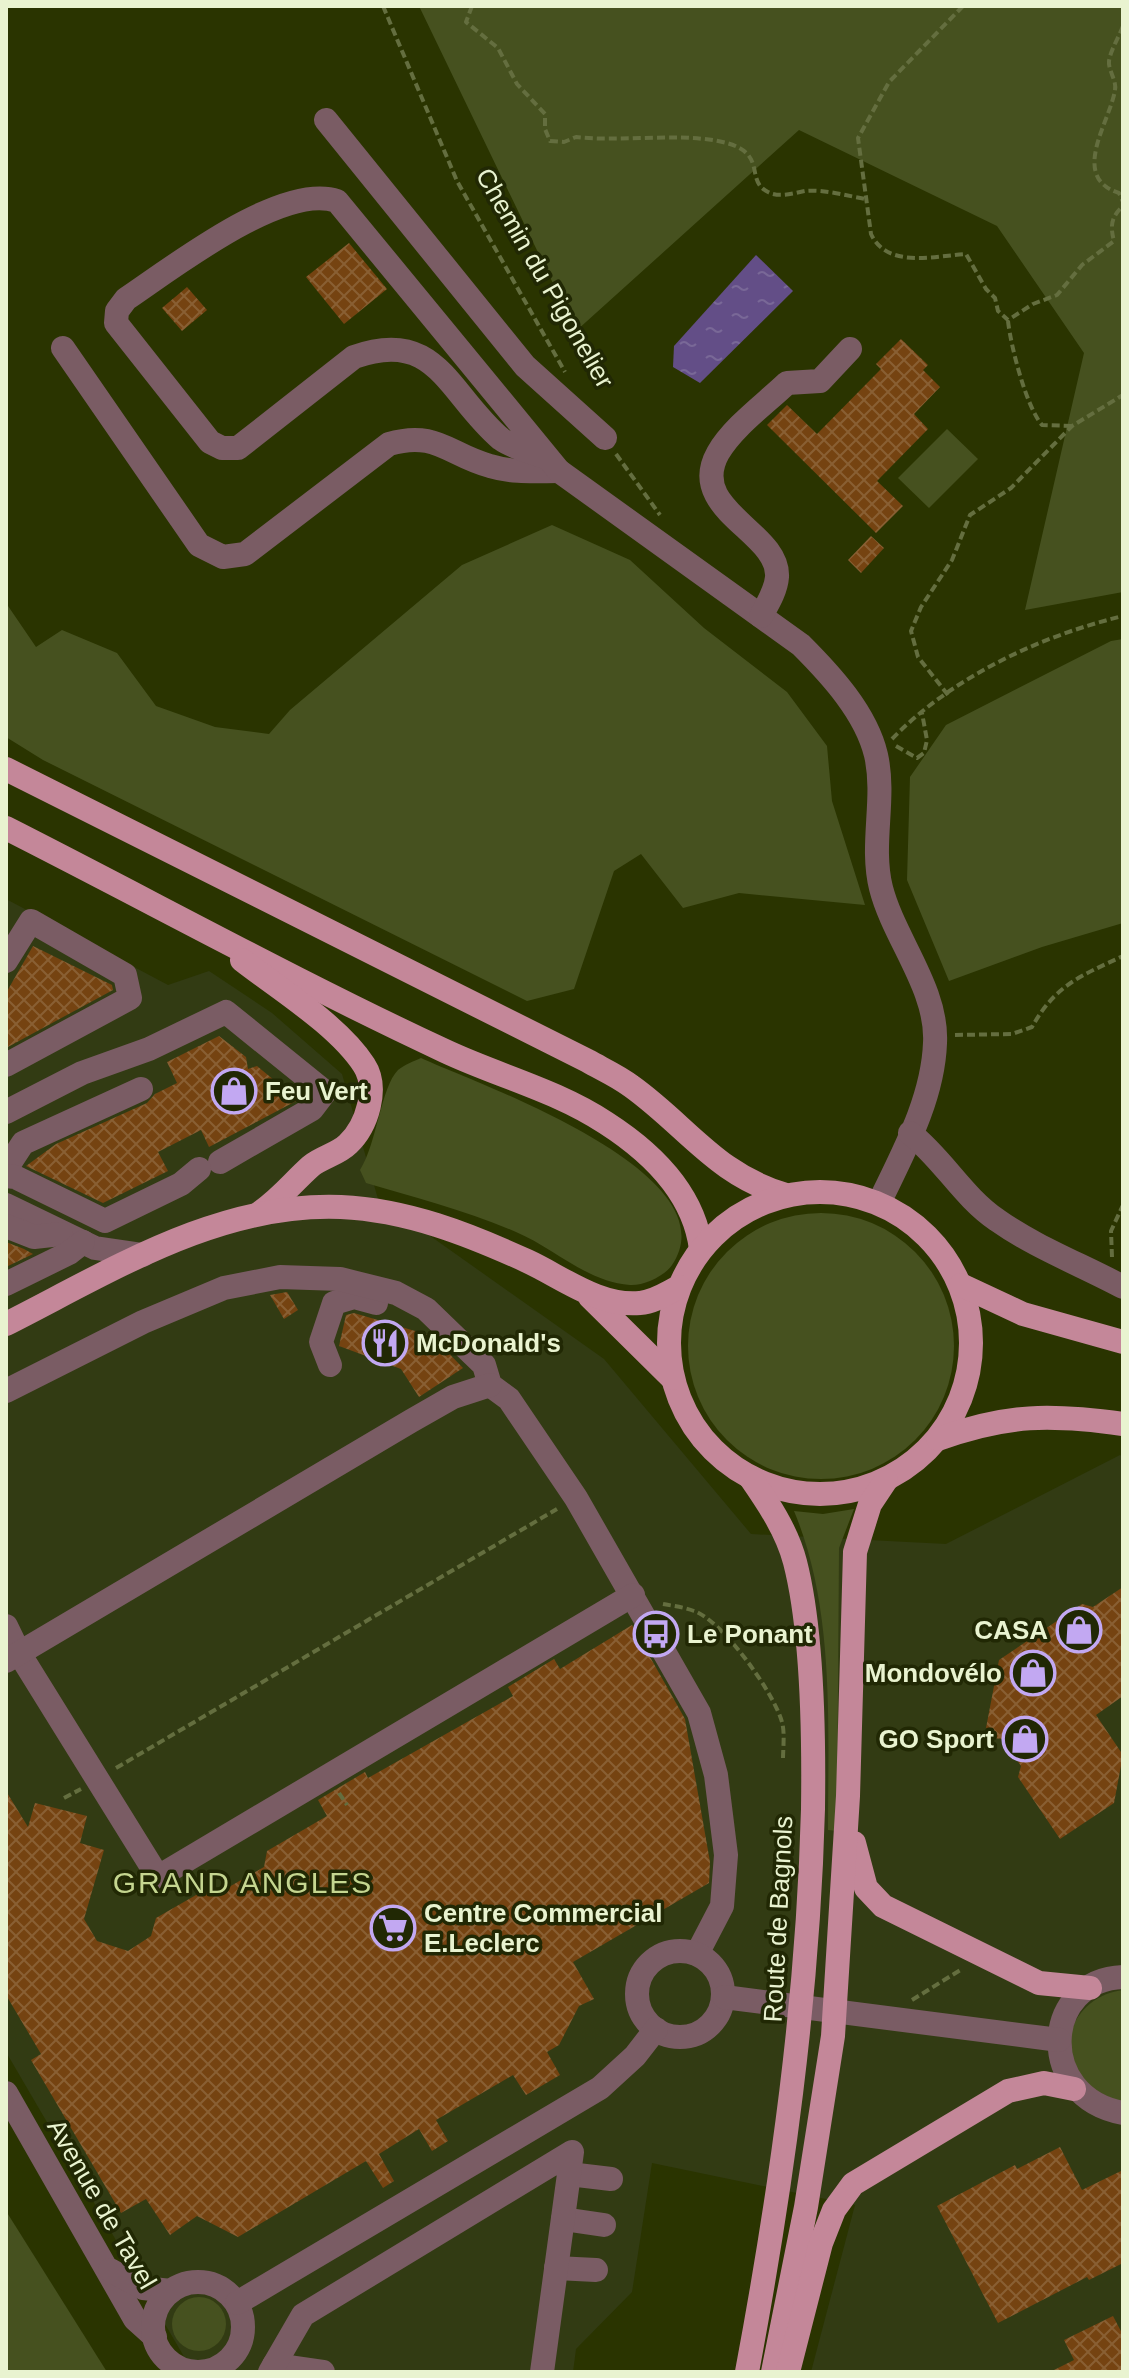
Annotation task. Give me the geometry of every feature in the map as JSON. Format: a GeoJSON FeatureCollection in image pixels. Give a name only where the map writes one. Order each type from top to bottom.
{"type":"FeatureCollection","features":[{"type":"Feature","properties":{"kind":"main road"},"geometry":{"type":"LineString","coordinates":[[6,769],[588,1061],[631,1086],[724,1168],[756,1186],[786,1195],[838,1193],[879,1203],[913,1223],[941,1251],[961,1285],[971,1325],[971,1365],[959,1404],[938,1439],[914,1462],[886,1480],[832,1494],[776,1488],[728,1463],[701,1435],[681,1402],[672,1378],[668,1347],[670,1317],[679,1287],[701,1249],[738,1215],[786,1195]]}},
{"type":"Feature","properties":{"kind":"main road"},"geometry":{"type":"LineString","coordinates":[[6,828],[444,1051],[566,1100],[606,1123],[638,1147],[678,1189],[698,1225],[701,1249]]}},
{"type":"Feature","properties":{"kind":"main road"},"geometry":{"type":"LineString","coordinates":[[199,926],[342,1041],[365,1067],[369,1106],[363,1125],[347,1146],[311,1166],[294,1186],[259,1214]]}},
{"type":"Feature","properties":{"kind":"main road"},"geometry":{"type":"LineString","coordinates":[[6,1324],[190,1234],[259,1214],[340,1207],[382,1211],[442,1224],[530,1262],[582,1290],[616,1319],[672,1378]]}},
{"type":"Feature","properties":{"kind":"main road"},"geometry":{"type":"LineString","coordinates":[[961,1285],[1023,1314],[1123,1342]]}},
{"type":"Feature","properties":{"kind":"main road"},"geometry":{"type":"LineString","coordinates":[[582,1290],[641,1303],[679,1287]]}},
{"type":"Feature","properties":{"kind":"main road"},"geometry":{"type":"LineString","coordinates":[[938,1439],[1004,1419],[1050,1416],[1123,1424]]}},
{"type":"Feature","properties":{"kind":"main road","name":"Route de Bagnols"},"geometry":{"type":"LineString","coordinates":[[747,2372],[774,2230],[801,2032],[813,1753],[802,1607],[795,1561],[775,1514],[750,1477]]}},
{"type":"Feature","properties":{"kind":"main road"},"geometry":{"type":"LineString","coordinates":[[773,2372],[806,2207],[833,2036],[848,1796],[855,1552],[870,1504],[886,1480]]}},
{"type":"Feature","properties":{"kind":"main road"},"geometry":{"type":"LineString","coordinates":[[848,1796],[862,1878],[866,1888],[883,1906],[1039,1983],[1090,1988]]}},
{"type":"Feature","properties":{"kind":"main road"},"geometry":{"type":"LineString","coordinates":[[788,2372],[821,2243],[834,2210],[853,2184],[1008,2091],[1044,2083],[1074,2089]]}},
{"type":"Feature","properties":{"kind":"street"},"geometry":{"type":"LineString","coordinates":[[326,120],[525,366],[605,438]]}},
{"type":"Feature","properties":{"kind":"street"},"geometry":{"type":"LineString","coordinates":[[553,464],[337,201],[326,197],[313,198],[238,223],[126,299],[117,311],[116,323],[210,442],[222,448],[238,448],[354,357],[409,349],[426,358],[503,441],[553,464],[801,645],[828,672],[859,717],[876,755],[878,800],[875,858],[882,892],[928,1004],[936,1039],[932,1073],[879,1203]]}},
{"type":"Feature","properties":{"kind":"street"},"geometry":{"type":"LineString","coordinates":[[63,348],[199,545],[223,557],[245,554],[389,444],[411,437],[437,441],[474,461],[507,471],[553,464]]}},
{"type":"Feature","properties":{"kind":"street"},"geometry":{"type":"LineString","coordinates":[[761,616],[777,575],[773,562],[727,511],[713,488],[713,466],[725,445],[787,383],[820,381],[850,349]]}},
{"type":"Feature","properties":{"kind":"street"},"geometry":{"type":"LineString","coordinates":[[6,961],[31,921],[125,975],[130,998],[6,1065]]}},
{"type":"Feature","properties":{"kind":"street"},"geometry":{"type":"LineString","coordinates":[[6,1112],[82,1073],[149,1049],[226,1012],[325,1092],[312,1109],[181,1184],[105,1221],[15,1177],[6,1176]]}},
{"type":"Feature","properties":{"kind":"street"},"geometry":{"type":"LineString","coordinates":[[6,1169],[23,1143],[141,1089]]}},
{"type":"Feature","properties":{"kind":"street"},"geometry":{"type":"LineString","coordinates":[[910,1133],[934,1152],[970,1197],[998,1221],[1114,1282]]}},
{"type":"Feature","properties":{"kind":"street"},"geometry":{"type":"LineString","coordinates":[[6,1205],[108,1253],[143,1255]]}},
{"type":"Feature","properties":{"kind":"street"},"geometry":{"type":"LineString","coordinates":[[6,1226],[34,1237],[75,1238]]}},
{"type":"Feature","properties":{"kind":"street"},"geometry":{"type":"LineString","coordinates":[[6,1284],[75,1238]]}},
{"type":"Feature","properties":{"kind":"street"},"geometry":{"type":"LineString","coordinates":[[6,1391],[224,1288],[295,1278],[340,1279],[382,1289],[426,1309],[484,1365],[490,1385],[509,1399],[576,1498],[686,1685],[699,1713],[716,1775],[726,1877],[722,1906],[697,1954]]}},
{"type":"Feature","properties":{"kind":"street"},"geometry":{"type":"LineString","coordinates":[[330,1365],[321,1342],[334,1303],[341,1298],[354,1297],[396,1309],[426,1309]]}},
{"type":"Feature","properties":{"kind":"street"},"geometry":{"type":"LineString","coordinates":[[13,1657],[453,1397],[490,1385]]}},
{"type":"Feature","properties":{"kind":"street"},"geometry":{"type":"LineString","coordinates":[[6,1626],[13,1657],[98,1778],[158,1877],[633,1595]]}},
{"type":"Feature","properties":{"kind":"street"},"geometry":{"type":"LineString","coordinates":[[672,1951],[697,1954],[712,1964],[721,1979],[724,1997],[720,2012],[699,2033],[684,2037],[656,2029],[646,2021],[637,1997],[642,1973],[650,1963],[672,1951]]}},
{"type":"Feature","properties":{"kind":"street"},"geometry":{"type":"LineString","coordinates":[[1123,1977],[1090,1988],[1069,2010],[1059,2040],[1062,2066],[1074,2089],[1096,2106],[1123,2113]]}},
{"type":"Feature","properties":{"kind":"street"},"geometry":{"type":"LineString","coordinates":[[724,1997],[1059,2040]]}},
{"type":"Feature","properties":{"kind":"street"},"geometry":{"type":"LineString","coordinates":[[237,2303],[600,2088],[635,2056],[656,2029]]}},
{"type":"Feature","properties":{"kind":"street","name":"Avenue de Tavel"},"geometry":{"type":"LineString","coordinates":[[6,2093],[135,2319],[155,2337]]}},
{"type":"Feature","properties":{"kind":"street"},"geometry":{"type":"LineString","coordinates":[[323,2372],[272,2369],[303,2315],[572,2152],[542,2372]]}},
{"type":"Feature","properties":{"kind":"street"},"geometry":{"type":"LineString","coordinates":[[569,2174],[611,2179]]}},
{"type":"Feature","properties":{"kind":"street"},"geometry":{"type":"LineString","coordinates":[[563,2219],[604,2225]]}},
{"type":"Feature","properties":{"kind":"street"},"geometry":{"type":"LineString","coordinates":[[108,2268],[143,2288],[171,2291]]}},
{"type":"Feature","properties":{"kind":"street"},"geometry":{"type":"LineString","coordinates":[[556,2268],[596,2270]]}},
{"type":"Feature","properties":{"kind":"street"},"geometry":{"type":"LineString","coordinates":[[207,2283],[219,2287],[237,2303],[244,2330],[233,2356],[209,2371],[172,2366],[155,2337],[156,2311],[171,2291],[182,2285],[207,2283]]}},
{"type":"Feature","properties":{"kind":"path","name":"Chemin du Pigonelier"},"geometry":{"type":"LineString","coordinates":[[383,6],[457,181],[567,374]]}},
{"type":"Feature","properties":{"kind":"path"},"geometry":{"type":"LineString","coordinates":[[472,6],[466,22],[507,59],[517,84],[545,114],[545,129],[550,141],[564,142],[576,137],[716,140],[743,148],[753,157],[758,184],[769,193],[783,195],[809,190],[866,199]]}},
{"type":"Feature","properties":{"kind":"path"},"geometry":{"type":"LineString","coordinates":[[963,6],[889,82],[858,138],[876,246],[899,258],[966,254],[986,289],[995,298],[998,311],[1008,320],[1012,350],[1023,375],[1032,413],[1042,425],[1072,426]]}},
{"type":"Feature","properties":{"kind":"path"},"geometry":{"type":"LineString","coordinates":[[1008,320],[1033,304],[1057,295],[1082,265],[1114,241],[1111,227],[1114,214],[1123,204],[1119,193],[1106,189],[1098,178],[1093,152],[1116,88],[1108,63],[1123,26]]}},
{"type":"Feature","properties":{"kind":"path"},"geometry":{"type":"LineString","coordinates":[[948,695],[913,649],[911,631],[917,614],[952,560],[970,515],[1011,488],[1072,426],[1123,395]]}},
{"type":"Feature","properties":{"kind":"path"},"geometry":{"type":"LineString","coordinates":[[605,438],[669,527]]}},
{"type":"Feature","properties":{"kind":"path"},"geometry":{"type":"LineString","coordinates":[[922,713],[927,740],[924,753],[917,758],[889,742],[922,713],[948,695],[983,671],[1073,628],[1123,616]]}},
{"type":"Feature","properties":{"kind":"path"},"geometry":{"type":"LineString","coordinates":[[936,1039],[966,1032],[1012,1034],[1032,1027],[1045,1004],[1066,983],[1123,956]]}},
{"type":"Feature","properties":{"kind":"path"},"geometry":{"type":"LineString","coordinates":[[1114,1282],[1111,1231],[1123,1205]]}},
{"type":"Feature","properties":{"kind":"path"},"geometry":{"type":"LineString","coordinates":[[64,1798],[576,1498]]}},
{"type":"Feature","properties":{"kind":"path"},"geometry":{"type":"LineString","coordinates":[[657,1603],[695,1611],[715,1625],[736,1649],[771,1698],[782,1723],[783,1760]]}},
{"type":"Feature","properties":{"kind":"path"},"geometry":{"type":"LineString","coordinates":[[339,1793],[347,1805]]}},
{"type":"Feature","properties":{"kind":"path"},"geometry":{"type":"LineString","coordinates":[[908,2002],[971,1961]]}},
{"type":"Feature","properties":{"kind":"shaded area"},"geometry":{"type":"Polygon","coordinates":[[[419,6],[1123,6],[1123,592],[1025,610],[1084,353],[997,226],[799,130],[576,331],[419,6]]]}},
{"type":"Feature","properties":{"kind":"shaded area"},"geometry":{"type":"Polygon","coordinates":[[[947,429],[978,459],[929,508],[898,478],[947,429]]]}},
{"type":"Feature","properties":{"kind":"shaded area"},"geometry":{"type":"Polygon","coordinates":[[[552,525],[630,560],[704,628],[787,692],[827,746],[832,801],[865,905],[739,893],[683,908],[641,854],[614,871],[574,989],[527,1001],[43,760],[6,737],[6,603],[36,647],[62,630],[117,653],[156,706],[215,727],[269,734],[290,710],[462,565],[552,525]]]}},
{"type":"Feature","properties":{"kind":"shaded area"},"geometry":{"type":"Polygon","coordinates":[[[1123,639],[1123,923],[1042,947],[949,981],[907,880],[910,777],[946,725],[1111,641],[1123,639]]]}},
{"type":"Feature","properties":{"kind":"shaded area"},"geometry":{"type":"Polygon","coordinates":[[[6,899],[168,985],[209,971],[272,1013],[342,1074],[378,1199],[604,1359],[751,1534],[946,1544],[1120,1455],[1123,1457],[1123,2372],[811,2372],[855,2205],[652,2163],[632,2292],[576,2349],[573,2372],[193,2372],[6,2052],[6,899]]]}},
{"type":"Feature","properties":{"kind":"shaded area"},"geometry":{"type":"Polygon","coordinates":[[[421,1058],[540,1110],[590,1136],[634,1166],[667,1197],[681,1231],[669,1269],[641,1284],[614,1283],[585,1271],[498,1224],[366,1183],[360,1170],[371,1145],[387,1089],[398,1070],[421,1058]]]}},
{"type":"Feature","properties":{"kind":"shaded area"},"geometry":{"type":"Polygon","coordinates":[[[834,1213],[884,1229],[906,1243],[924,1261],[944,1295],[952,1320],[952,1372],[944,1397],[924,1431],[906,1449],[872,1469],[847,1477],[808,1479],[758,1463],[736,1449],[718,1431],[698,1397],[690,1372],[688,1333],[704,1283],[718,1261],[736,1243],[770,1223],[795,1215],[834,1213]]]}},
{"type":"Feature","properties":{"kind":"shaded area"},"geometry":{"type":"Polygon","coordinates":[[[854,1509],[839,1548],[837,1831],[828,1830],[828,1709],[823,1628],[817,1588],[794,1511],[823,1514],[854,1509]]]}},
{"type":"Feature","properties":{"kind":"shaded area"},"geometry":{"type":"Polygon","coordinates":[[[1123,1990],[1123,2104],[1081,2083],[1069,2046],[1070,2035],[1079,2015],[1094,2001],[1123,1990]]]}},
{"type":"Feature","properties":{"kind":"shaded area"},"geometry":{"type":"Polygon","coordinates":[[[6,2211],[107,2372],[6,2372],[6,2211]]]}},
{"type":"Feature","properties":{"kind":"shaded area"},"geometry":{"type":"Polygon","coordinates":[[[199,2297],[218,2305],[226,2324],[218,2343],[199,2351],[180,2343],[172,2324],[180,2305],[199,2297]]]}},
{"type":"Feature","properties":{"kind":"water"},"geometry":{"type":"Polygon","coordinates":[[[756,255],[793,291],[700,383],[673,367],[674,346],[756,255]]]}},
{"type":"Feature","properties":{"kind":"building"},"geometry":{"type":"Polygon","coordinates":[[[349,243],[387,289],[344,324],[306,277],[349,243]]]}},
{"type":"Feature","properties":{"kind":"building"},"geometry":{"type":"Polygon","coordinates":[[[187,287],[207,310],[182,331],[162,308],[187,287]]]}},
{"type":"Feature","properties":{"kind":"building"},"geometry":{"type":"Polygon","coordinates":[[[901,339],[928,365],[923,370],[940,387],[914,414],[928,429],[877,481],[903,506],[876,533],[767,425],[787,405],[817,434],[881,369],[876,364],[901,339]]]}},
{"type":"Feature","properties":{"kind":"building"},"geometry":{"type":"Polygon","coordinates":[[[871,536],[884,548],[861,573],[848,560],[871,536]]]}},
{"type":"Feature","properties":{"kind":"building"},"geometry":{"type":"Polygon","coordinates":[[[33,946],[112,985],[113,990],[6,1048],[6,993],[33,946]]]}},
{"type":"Feature","properties":{"kind":"building"},"geometry":{"type":"Polygon","coordinates":[[[219,1036],[246,1057],[248,1069],[257,1066],[298,1100],[209,1147],[201,1130],[158,1152],[168,1171],[103,1203],[26,1166],[56,1144],[147,1103],[155,1094],[177,1083],[167,1062],[219,1036]]]}},
{"type":"Feature","properties":{"kind":"building"},"geometry":{"type":"Polygon","coordinates":[[[6,1242],[24,1249],[33,1254],[6,1267],[6,1242]]]}},
{"type":"Feature","properties":{"kind":"building"},"geometry":{"type":"Polygon","coordinates":[[[287,1292],[298,1310],[284,1319],[270,1295],[287,1292]]]}},
{"type":"Feature","properties":{"kind":"building"},"geometry":{"type":"Polygon","coordinates":[[[354,1313],[432,1336],[463,1368],[419,1397],[401,1369],[339,1346],[346,1315],[354,1313]]]}},
{"type":"Feature","properties":{"kind":"building"},"geometry":{"type":"Polygon","coordinates":[[[1123,1587],[1123,1696],[1096,1715],[1123,1755],[1114,1803],[1060,1839],[1018,1777],[1021,1766],[1003,1739],[992,1738],[986,1728],[999,1660],[1082,1604],[1093,1607],[1123,1587]]]}},
{"type":"Feature","properties":{"kind":"building","name":"Centre Commercial E.Leclerc"},"geometry":{"type":"Polygon","coordinates":[[[632,1625],[685,1719],[710,1862],[709,1883],[573,1962],[594,1999],[579,2006],[559,2045],[547,2052],[560,2075],[526,2095],[513,2075],[436,2120],[448,2141],[432,2151],[419,2129],[379,2154],[394,2181],[383,2188],[366,2161],[238,2237],[197,2216],[170,2235],[146,2199],[121,2213],[31,2060],[41,2054],[6,1995],[6,1791],[28,1827],[35,1803],[87,1816],[80,1843],[104,1850],[84,1919],[97,1941],[128,1951],[151,1936],[156,1918],[203,1891],[215,1895],[264,1867],[267,1851],[327,1816],[318,1800],[365,1772],[368,1778],[513,1696],[508,1687],[554,1659],[560,1669],[632,1625]]]}},
{"type":"Feature","properties":{"kind":"building"},"geometry":{"type":"Polygon","coordinates":[[[1060,2147],[1082,2190],[1123,2170],[1123,2263],[1089,2280],[1087,2277],[998,2323],[937,2206],[1015,2165],[1017,2169],[1060,2147]]]}},
{"type":"Feature","properties":{"kind":"building"},"geometry":{"type":"Polygon","coordinates":[[[1113,2316],[1123,2335],[1123,2372],[1050,2372],[1074,2360],[1064,2340],[1113,2316]]]}},
{"type":"Feature","properties":{"kind":"place","name":"Feu Vert"},"geometry":{"type":"Point","coordinates":[234,1091]}},
{"type":"Feature","properties":{"kind":"place","name":"McDonald's"},"geometry":{"type":"Point","coordinates":[385,1343]}},
{"type":"Feature","properties":{"kind":"place","name":"CASA"},"geometry":{"type":"Point","coordinates":[1079,1630]}},
{"type":"Feature","properties":{"kind":"place","name":"Le Ponant"},"geometry":{"type":"Point","coordinates":[656,1634]}},
{"type":"Feature","properties":{"kind":"place","name":"Mondovélo"},"geometry":{"type":"Point","coordinates":[1033,1673]}},
{"type":"Feature","properties":{"kind":"place","name":"GO Sport"},"geometry":{"type":"Point","coordinates":[1025,1739]}},
{"type":"Feature","properties":{"kind":"place","name":"Centre Commercial E.Leclerc"},"geometry":{"type":"Point","coordinates":[393,1928]}},
{"type":"Feature","properties":{"kind":"district","name":"GRAND ANGLES"},"geometry":{"type":"Point","coordinates":[243,1883]}}]}
